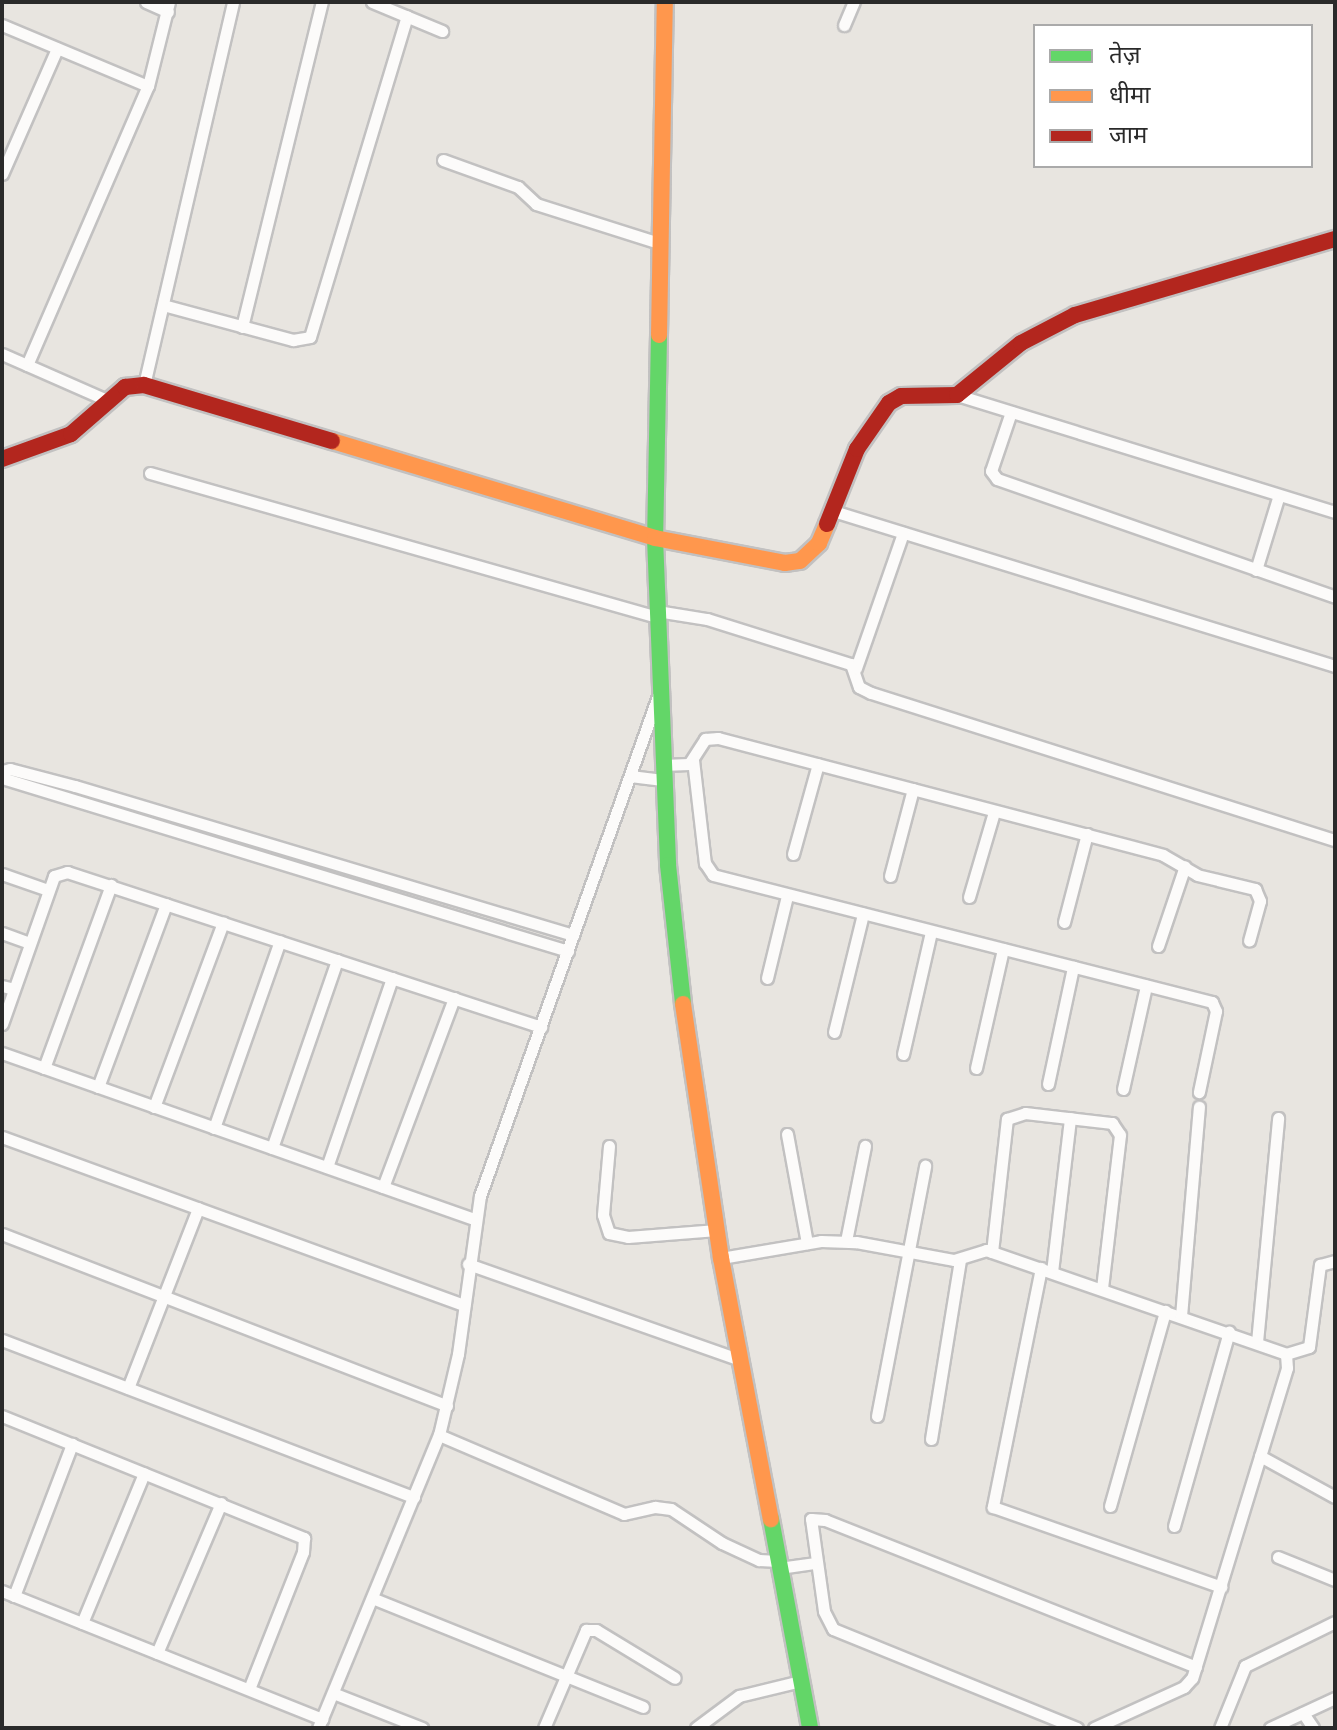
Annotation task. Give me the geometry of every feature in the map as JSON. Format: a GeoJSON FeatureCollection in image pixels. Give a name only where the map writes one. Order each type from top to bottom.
{"type":"FeatureCollection","features":[{"type":"Feature","properties":{"kind":"street"},"geometry":{"type":"LineString","coordinates":[[27,365],[148,86],[168,7],[146,2]]}},
{"type":"Feature","properties":{"kind":"street"},"geometry":{"type":"LineString","coordinates":[[144,385],[233,2]]}},
{"type":"Feature","properties":{"kind":"street"},"geometry":{"type":"LineString","coordinates":[[242,327],[322,2]]}},
{"type":"Feature","properties":{"kind":"street"},"geometry":{"type":"LineString","coordinates":[[372,2],[442,31]]}},
{"type":"Feature","properties":{"kind":"street"},"geometry":{"type":"LineString","coordinates":[[665,2],[659,243],[668,540],[661,613],[659,693],[675,767],[708,870],[722,879],[1216,1005],[1199,1092]]}},
{"type":"Feature","properties":{"kind":"street"},"geometry":{"type":"LineString","coordinates":[[844,25],[854,2]]}},
{"type":"Feature","properties":{"kind":"street"},"geometry":{"type":"LineString","coordinates":[[163,305],[293,340],[310,337],[407,16]]}},
{"type":"Feature","properties":{"kind":"street"},"geometry":{"type":"LineString","coordinates":[[2,25],[148,86]]}},
{"type":"Feature","properties":{"kind":"street"},"geometry":{"type":"LineString","coordinates":[[2,174],[57,49]]}},
{"type":"Feature","properties":{"kind":"street"},"geometry":{"type":"LineString","coordinates":[[443,160],[518,187],[536,204],[659,243]]}},
{"type":"Feature","properties":{"kind":"street"},"geometry":{"type":"LineString","coordinates":[[957,395],[1021,343],[1075,315],[1335,239]]}},
{"type":"Feature","properties":{"kind":"street"},"geometry":{"type":"LineString","coordinates":[[2,355],[107,400]]}},
{"type":"Feature","properties":{"kind":"street"},"geometry":{"type":"LineString","coordinates":[[2,459],[71,434],[125,387],[144,385],[668,540],[785,563],[800,561],[819,543],[857,449],[889,403],[901,396],[957,395],[1335,512]]}},
{"type":"Feature","properties":{"kind":"street"},"geometry":{"type":"LineString","coordinates":[[1011,412],[991,471],[997,479],[1335,597]]}},
{"type":"Feature","properties":{"kind":"street"},"geometry":{"type":"LineString","coordinates":[[150,473],[661,613],[684,614],[856,668]]}},
{"type":"Feature","properties":{"kind":"street"},"geometry":{"type":"LineString","coordinates":[[1256,570],[1279,495]]}},
{"type":"Feature","properties":{"kind":"street"},"geometry":{"type":"LineString","coordinates":[[830,510],[1335,666]]}},
{"type":"Feature","properties":{"kind":"street"},"geometry":{"type":"LineString","coordinates":[[903,533],[856,668],[863,691],[1335,840]]}},
{"type":"Feature","properties":{"kind":"street"},"geometry":{"type":"LineString","coordinates":[[72,1444],[8,1593],[249,1689],[320,1723],[439,1435],[464,1305],[474,1219],[659,693]]}},
{"type":"Feature","properties":{"kind":"street"},"geometry":{"type":"LineString","coordinates":[[630,776],[675,767],[711,737],[1087,834],[1185,866],[1209,879],[1255,889],[1260,901],[1249,941]]}},
{"type":"Feature","properties":{"kind":"street"},"geometry":{"type":"LineString","coordinates":[[793,854],[818,764]]}},
{"type":"Feature","properties":{"kind":"street"},"geometry":{"type":"LineString","coordinates":[[675,767],[677,974],[717,1230],[726,1258],[740,1360],[782,1566],[810,1728]]}},
{"type":"Feature","properties":{"kind":"street"},"geometry":{"type":"LineString","coordinates":[[2,771],[10,769],[75,786],[573,935]]}},
{"type":"Feature","properties":{"kind":"street"},"geometry":{"type":"LineString","coordinates":[[2,778],[568,951]]}},
{"type":"Feature","properties":{"kind":"street"},"geometry":{"type":"LineString","coordinates":[[70,798],[75,786]]}},
{"type":"Feature","properties":{"kind":"street"},"geometry":{"type":"LineString","coordinates":[[890,876],[913,789]]}},
{"type":"Feature","properties":{"kind":"street"},"geometry":{"type":"LineString","coordinates":[[969,897],[994,812]]}},
{"type":"Feature","properties":{"kind":"street"},"geometry":{"type":"LineString","coordinates":[[157,825],[163,813]]}},
{"type":"Feature","properties":{"kind":"street"},"geometry":{"type":"LineString","coordinates":[[1064,922],[1087,834]]}},
{"type":"Feature","properties":{"kind":"street"},"geometry":{"type":"LineString","coordinates":[[246,853],[252,840]]}},
{"type":"Feature","properties":{"kind":"street"},"geometry":{"type":"LineString","coordinates":[[336,881],[342,866]]}},
{"type":"Feature","properties":{"kind":"street"},"geometry":{"type":"LineString","coordinates":[[1158,946],[1185,866]]}},
{"type":"Feature","properties":{"kind":"street"},"geometry":{"type":"LineString","coordinates":[[2,1024],[8,988],[29,943],[48,890],[59,872],[111,885],[541,1027]]}},
{"type":"Feature","properties":{"kind":"street"},"geometry":{"type":"LineString","coordinates":[[2,874],[48,890]]}},
{"type":"Feature","properties":{"kind":"street"},"geometry":{"type":"LineString","coordinates":[[44,1068],[111,885]]}},
{"type":"Feature","properties":{"kind":"street"},"geometry":{"type":"LineString","coordinates":[[427,908],[432,892]]}},
{"type":"Feature","properties":{"kind":"street"},"geometry":{"type":"LineString","coordinates":[[767,978],[787,896]]}},
{"type":"Feature","properties":{"kind":"street"},"geometry":{"type":"LineString","coordinates":[[98,1087],[166,904]]}},
{"type":"Feature","properties":{"kind":"street"},"geometry":{"type":"LineString","coordinates":[[834,1032],[863,914]]}},
{"type":"Feature","properties":{"kind":"street"},"geometry":{"type":"LineString","coordinates":[[154,1107],[223,922]]}},
{"type":"Feature","properties":{"kind":"street"},"geometry":{"type":"LineString","coordinates":[[903,1054],[931,932]]}},
{"type":"Feature","properties":{"kind":"street"},"geometry":{"type":"LineString","coordinates":[[2,933],[29,943]]}},
{"type":"Feature","properties":{"kind":"street"},"geometry":{"type":"LineString","coordinates":[[214,1128],[280,941]]}},
{"type":"Feature","properties":{"kind":"street"},"geometry":{"type":"LineString","coordinates":[[976,1068],[1003,949]]}},
{"type":"Feature","properties":{"kind":"street"},"geometry":{"type":"LineString","coordinates":[[272,1148],[337,960]]}},
{"type":"Feature","properties":{"kind":"street"},"geometry":{"type":"LineString","coordinates":[[1048,1084],[1073,967]]}},
{"type":"Feature","properties":{"kind":"street"},"geometry":{"type":"LineString","coordinates":[[327,1167],[392,978]]}},
{"type":"Feature","properties":{"kind":"street"},"geometry":{"type":"LineString","coordinates":[[1123,1089],[1146,986]]}},
{"type":"Feature","properties":{"kind":"street"},"geometry":{"type":"LineString","coordinates":[[383,1187],[454,998]]}},
{"type":"Feature","properties":{"kind":"street"},"geometry":{"type":"LineString","coordinates":[[2,1053],[474,1219]]}},
{"type":"Feature","properties":{"kind":"street"},"geometry":{"type":"LineString","coordinates":[[1181,1316],[1199,1107]]}},
{"type":"Feature","properties":{"kind":"street"},"geometry":{"type":"LineString","coordinates":[[992,1252],[1007,1119],[1025,1113],[1112,1123],[1120,1130],[1102,1289]]}},
{"type":"Feature","properties":{"kind":"street"},"geometry":{"type":"LineString","coordinates":[[1070,1118],[1047,1270],[993,1507],[1221,1587]]}},
{"type":"Feature","properties":{"kind":"street"},"geometry":{"type":"LineString","coordinates":[[1257,1342],[1278,1118]]}},
{"type":"Feature","properties":{"kind":"street"},"geometry":{"type":"LineString","coordinates":[[787,1134],[807,1243]]}},
{"type":"Feature","properties":{"kind":"street"},"geometry":{"type":"LineString","coordinates":[[2,1137],[464,1305]]}},
{"type":"Feature","properties":{"kind":"street"},"geometry":{"type":"LineString","coordinates":[[609,1146],[603,1215],[609,1233],[628,1237],[717,1230]]}},
{"type":"Feature","properties":{"kind":"street"},"geometry":{"type":"LineString","coordinates":[[846,1241],[865,1146]]}},
{"type":"Feature","properties":{"kind":"street"},"geometry":{"type":"LineString","coordinates":[[877,1416],[905,1251],[925,1166]]}},
{"type":"Feature","properties":{"kind":"street"},"geometry":{"type":"LineString","coordinates":[[128,1388],[198,1208]]}},
{"type":"Feature","properties":{"kind":"street"},"geometry":{"type":"LineString","coordinates":[[2,1234],[447,1406]]}},
{"type":"Feature","properties":{"kind":"street"},"geometry":{"type":"LineString","coordinates":[[726,1258],[807,1243],[846,1241],[960,1259],[979,1250],[992,1252],[1286,1354],[1309,1347],[1320,1265],[1335,1261]]}},
{"type":"Feature","properties":{"kind":"street"},"geometry":{"type":"LineString","coordinates":[[931,1439],[960,1259]]}},
{"type":"Feature","properties":{"kind":"street"},"geometry":{"type":"LineString","coordinates":[[468,1264],[740,1360]]}},
{"type":"Feature","properties":{"kind":"street"},"geometry":{"type":"LineString","coordinates":[[1110,1506],[1165,1311]]}},
{"type":"Feature","properties":{"kind":"street"},"geometry":{"type":"LineString","coordinates":[[1174,1526],[1229,1332]]}},
{"type":"Feature","properties":{"kind":"street"},"geometry":{"type":"LineString","coordinates":[[2,1340],[414,1497]]}},
{"type":"Feature","properties":{"kind":"street"},"geometry":{"type":"LineString","coordinates":[[1094,1728],[1184,1687],[1196,1667],[1287,1368],[1286,1354]]}},
{"type":"Feature","properties":{"kind":"street"},"geometry":{"type":"LineString","coordinates":[[2,1416],[304,1538],[303,1552],[249,1689]]}},
{"type":"Feature","properties":{"kind":"street"},"geometry":{"type":"LineString","coordinates":[[439,1435],[624,1514],[655,1507],[671,1509],[722,1543],[759,1560],[782,1566],[810,1564]]}},
{"type":"Feature","properties":{"kind":"street"},"geometry":{"type":"LineString","coordinates":[[1260,1456],[1335,1497]]}},
{"type":"Feature","properties":{"kind":"street"},"geometry":{"type":"LineString","coordinates":[[82,1623],[144,1473]]}},
{"type":"Feature","properties":{"kind":"street"},"geometry":{"type":"LineString","coordinates":[[157,1653],[221,1503]]}},
{"type":"Feature","properties":{"kind":"street"},"geometry":{"type":"LineString","coordinates":[[1077,1728],[840,1633],[824,1611],[810,1564],[809,1523],[816,1518],[1196,1667]]}},
{"type":"Feature","properties":{"kind":"street"},"geometry":{"type":"LineString","coordinates":[[1278,1557],[1335,1580]]}},
{"type":"Feature","properties":{"kind":"street"},"geometry":{"type":"LineString","coordinates":[[372,1598],[643,1707]]}},
{"type":"Feature","properties":{"kind":"street"},"geometry":{"type":"LineString","coordinates":[[1220,1728],[1245,1666],[1335,1622]]}},
{"type":"Feature","properties":{"kind":"street"},"geometry":{"type":"LineString","coordinates":[[544,1728],[564,1675],[590,1629],[675,1678]]}},
{"type":"Feature","properties":{"kind":"street"},"geometry":{"type":"LineString","coordinates":[[698,1727],[739,1696],[801,1681]]}},
{"type":"Feature","properties":{"kind":"street"},"geometry":{"type":"LineString","coordinates":[[333,1693],[422,1728]]}},
{"type":"Feature","properties":{"kind":"street"},"geometry":{"type":"LineString","coordinates":[[1270,1728],[1335,1698]]}},
{"type":"Feature","properties":{"kind":"street"},"geometry":{"type":"LineString","coordinates":[[1303,1713],[1313,1728]]}},
{"type":"Feature","properties":{"kind":"traffic: fast"},"geometry":{"type":"LineString","coordinates":[[659,335],[655,538],[668,865],[683,1004]]}},
{"type":"Feature","properties":{"kind":"traffic: fast"},"geometry":{"type":"LineString","coordinates":[[771,1519],[810,1728]]}},
{"type":"Feature","properties":{"kind":"traffic: slow"},"geometry":{"type":"LineString","coordinates":[[659,335],[665,2]]}},
{"type":"Feature","properties":{"kind":"traffic: slow"},"geometry":{"type":"LineString","coordinates":[[332,441],[655,538],[785,563],[800,561],[819,543],[827,524]]}},
{"type":"Feature","properties":{"kind":"traffic: slow"},"geometry":{"type":"LineString","coordinates":[[683,1004],[721,1258],[771,1519]]}},
{"type":"Feature","properties":{"kind":"traffic: jam"},"geometry":{"type":"LineString","coordinates":[[827,524],[857,449],[889,403],[901,396],[957,395],[1021,343],[1075,315],[1335,239]]}},
{"type":"Feature","properties":{"kind":"traffic: jam"},"geometry":{"type":"LineString","coordinates":[[2,459],[71,434],[125,387],[144,385],[332,441]]}}]}
